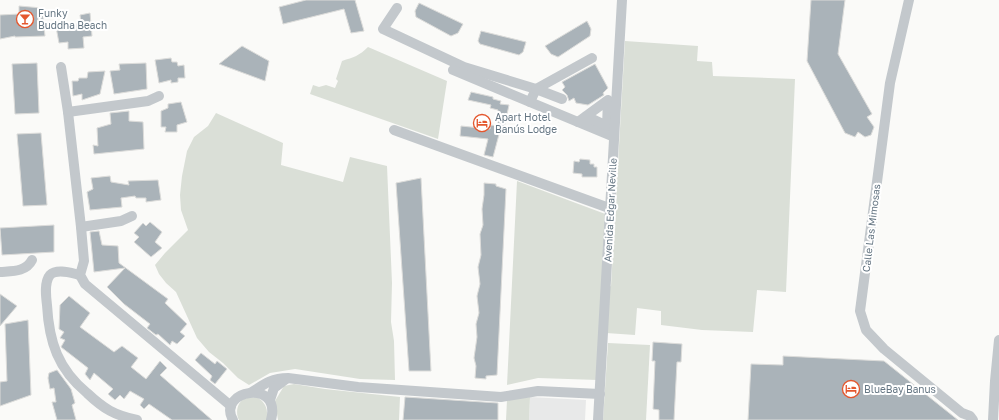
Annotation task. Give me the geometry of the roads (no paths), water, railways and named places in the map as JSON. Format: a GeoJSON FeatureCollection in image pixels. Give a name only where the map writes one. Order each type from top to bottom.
{"type":"FeatureCollection","features":[{"type":"Feature","properties":{"kind":"street","name":"Avenida Edgar Neville"},"geometry":{"type":"LineString","coordinates":[[598,420],[622,0]]}},
{"type":"Feature","properties":{"kind":"street","name":"Calle Las Mimosas"},"geometry":{"type":"LineString","coordinates":[[909,0],[890,84],[860,311],[866,330],[884,349],[963,417],[970,416],[973,420]]}},
{"type":"Feature","properties":{"kind":"street"},"geometry":{"type":"LineString","coordinates":[[397,8],[383,29],[464,67],[536,89],[562,99]]}},
{"type":"Feature","properties":{"kind":"street"},"geometry":{"type":"LineString","coordinates":[[530,102],[536,89],[592,58]]}},
{"type":"Feature","properties":{"kind":"street"},"geometry":{"type":"LineString","coordinates":[[61,67],[68,112],[81,227],[84,261],[80,275],[85,284],[231,406],[232,419]]}},
{"type":"Feature","properties":{"kind":"street"},"geometry":{"type":"LineString","coordinates":[[453,70],[530,102],[582,119],[614,137]]}},
{"type":"Feature","properties":{"kind":"street"},"geometry":{"type":"LineString","coordinates":[[68,112],[148,101],[159,96]]}},
{"type":"Feature","properties":{"kind":"street"},"geometry":{"type":"LineString","coordinates":[[394,130],[609,208]]}},
{"type":"Feature","properties":{"kind":"street"},"geometry":{"type":"LineString","coordinates":[[81,227],[120,221],[132,216]]}},
{"type":"Feature","properties":{"kind":"street"},"geometry":{"type":"LineString","coordinates":[[0,272],[15,271],[26,268],[32,260]]}},
{"type":"Feature","properties":{"kind":"street"},"geometry":{"type":"LineString","coordinates":[[80,275],[62,272],[52,274],[49,277],[46,304],[47,319],[53,346],[64,370],[73,381],[102,407],[120,416],[137,420]]}},
{"type":"Feature","properties":{"kind":"street"},"geometry":{"type":"LineString","coordinates":[[992,420],[999,340]]}},
{"type":"Feature","properties":{"kind":"street"},"geometry":{"type":"LineString","coordinates":[[231,406],[240,396],[252,392],[278,378],[358,387],[501,397],[538,391],[600,394]]}},
{"type":"Feature","properties":{"kind":"street"},"geometry":{"type":"LineString","coordinates":[[272,420],[273,411],[270,400],[274,388],[288,378]]}},
{"type":"Feature","properties":{"kind":"street"},"geometry":{"type":"LineString","coordinates":[[252,392],[264,396],[270,400]]}},
{"type":"Feature","properties":{"kind":"place","name":"Funky Buddha Beach"},"geometry":{"type":"Point","coordinates":[25,19]}},
{"type":"Feature","properties":{"kind":"place","name":"Apart Hotel Banús Lodge"},"geometry":{"type":"Point","coordinates":[482,123]}},
{"type":"Feature","properties":{"kind":"place","name":"BlueBay Banus"},"geometry":{"type":"Point","coordinates":[851,389]}}]}
